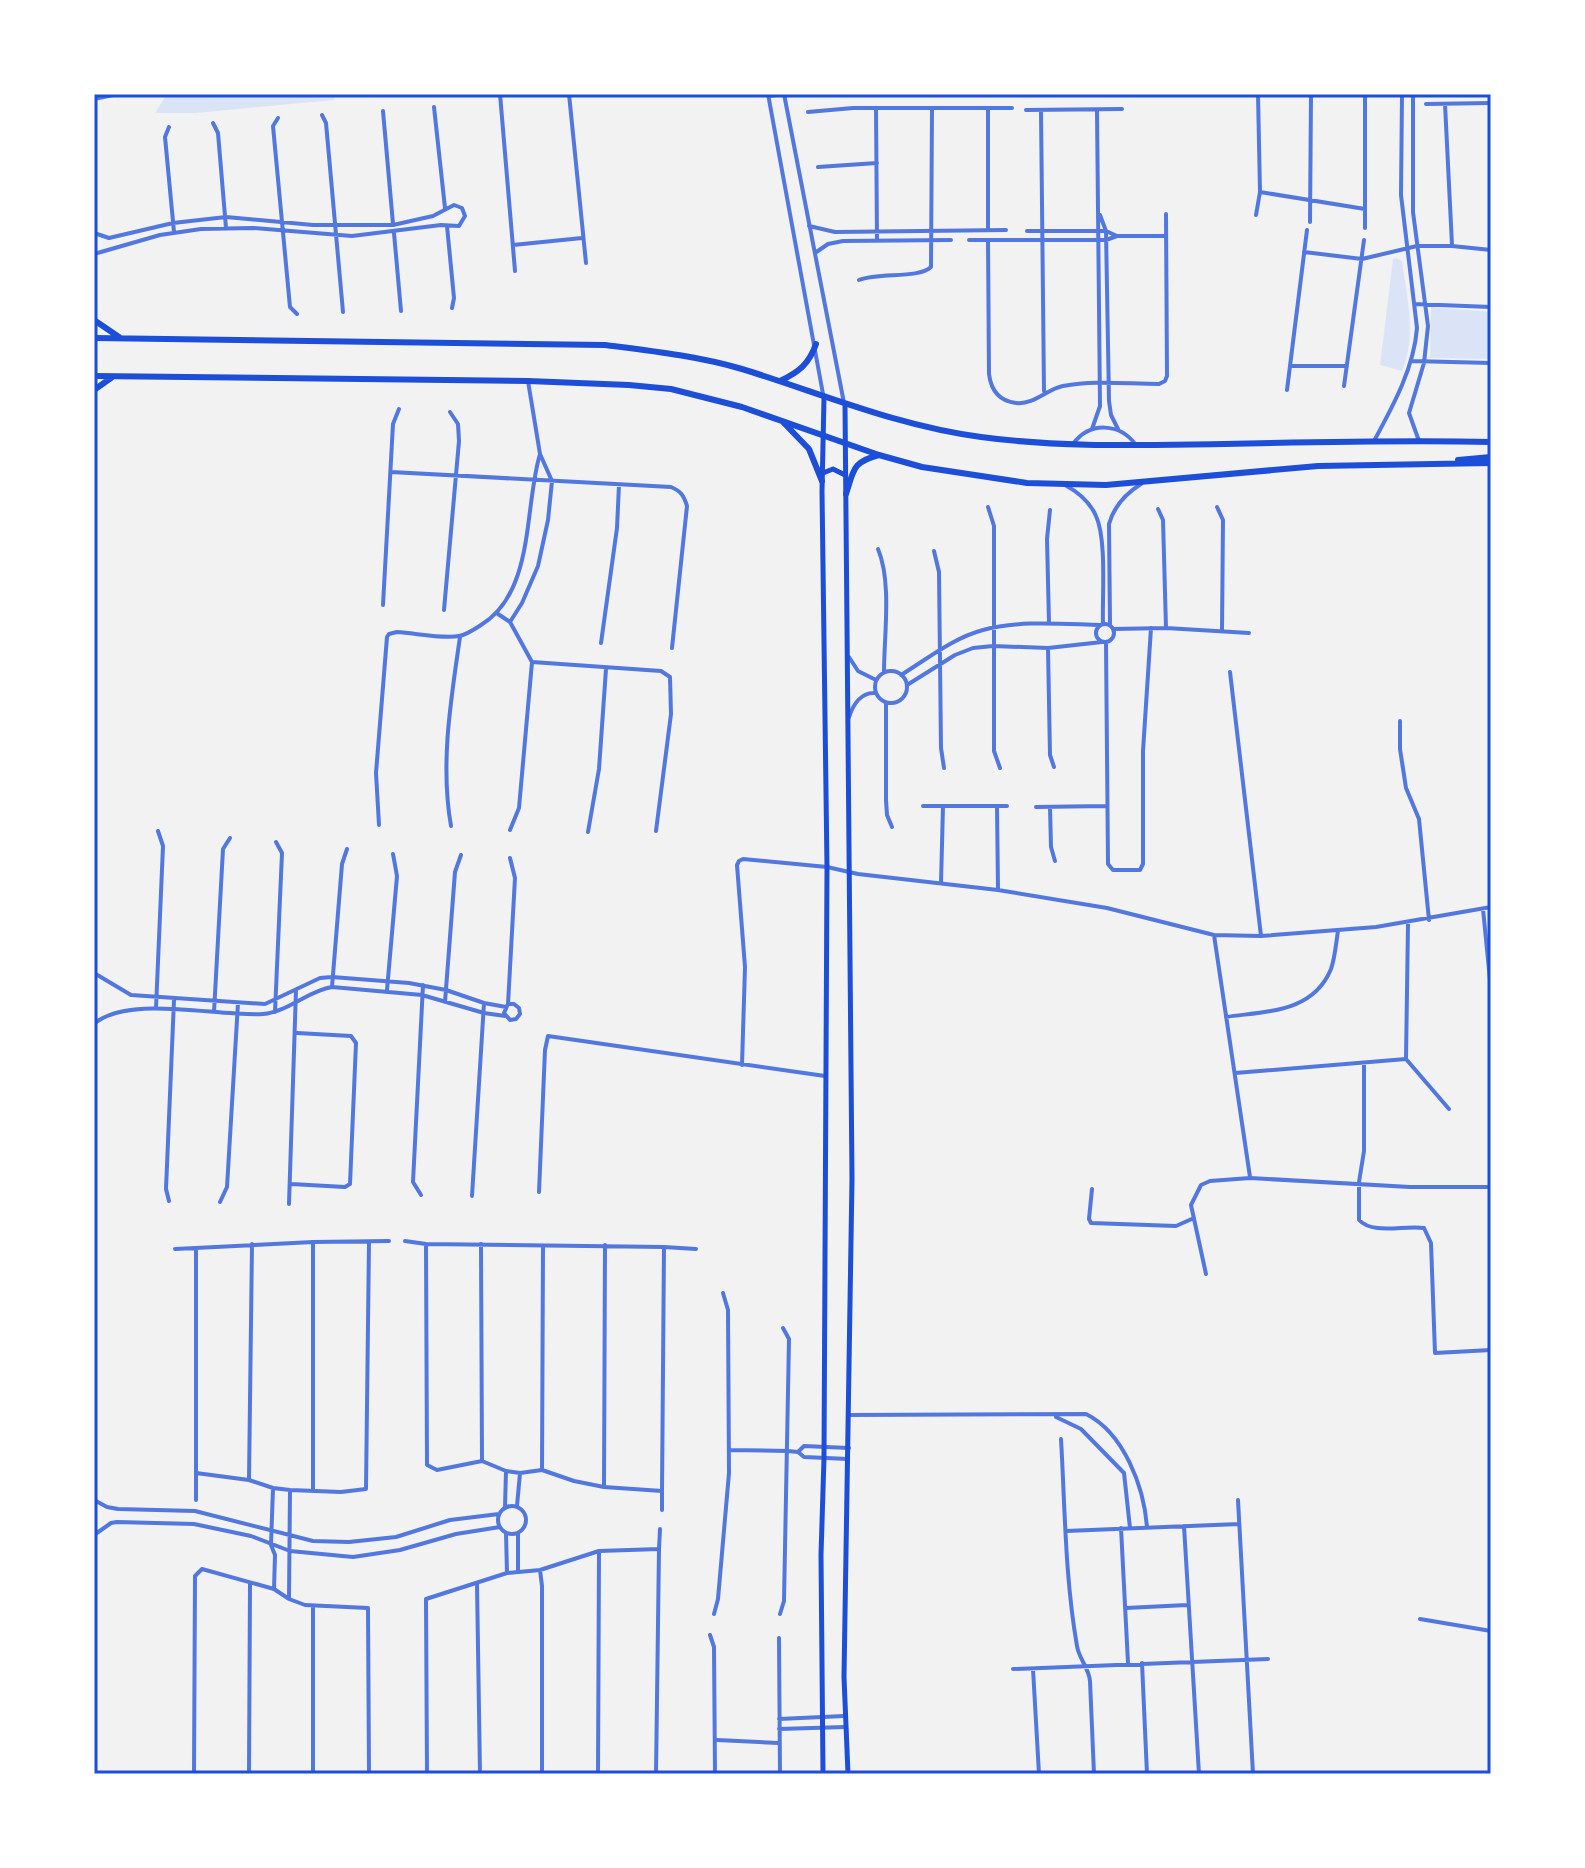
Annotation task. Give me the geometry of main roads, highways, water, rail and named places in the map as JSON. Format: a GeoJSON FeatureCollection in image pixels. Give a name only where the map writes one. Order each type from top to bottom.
{"type":"FeatureCollection","features":[{"type":"Feature","properties":{"kind":"main road"},"geometry":{"type":"LineString","coordinates":[[94,320],[122,339]]}},
{"type":"Feature","properties":{"kind":"main road"},"geometry":{"type":"LineString","coordinates":[[94,338],[605,345],[686,355],[780,381],[903,422],[978,437],[1071,446],[1491,442]]}},
{"type":"Feature","properties":{"kind":"main road"},"geometry":{"type":"LineString","coordinates":[[780,381],[810,361],[816,344]]}},
{"type":"Feature","properties":{"kind":"main road"},"geometry":{"type":"LineString","coordinates":[[94,376],[528,381],[671,389],[707,397],[922,467],[998,480],[1065,485],[1143,483],[1318,466],[1478,463],[1491,460]]}},
{"type":"Feature","properties":{"kind":"main road"},"geometry":{"type":"LineString","coordinates":[[94,390],[113,377]]}},
{"type":"Feature","properties":{"kind":"main road"},"geometry":{"type":"LineString","coordinates":[[823,1774],[821,1555],[827,867],[822,477],[824,398]]}},
{"type":"Feature","properties":{"kind":"main road"},"geometry":{"type":"LineString","coordinates":[[845,405],[851,1077],[844,1716],[848,1774]]}},
{"type":"Feature","properties":{"kind":"main road"},"geometry":{"type":"LineString","coordinates":[[781,420],[809,449],[822,477]]}},
{"type":"Feature","properties":{"kind":"main road"},"geometry":{"type":"LineString","coordinates":[[846,494],[860,461],[879,455]]}},
{"type":"Feature","properties":{"kind":"main road"},"geometry":{"type":"LineString","coordinates":[[1451,463],[1467,458],[1491,460]]}},
{"type":"Feature","properties":{"kind":"main road"},"geometry":{"type":"LineString","coordinates":[[822,477],[833,469],[845,476]]}}]}
